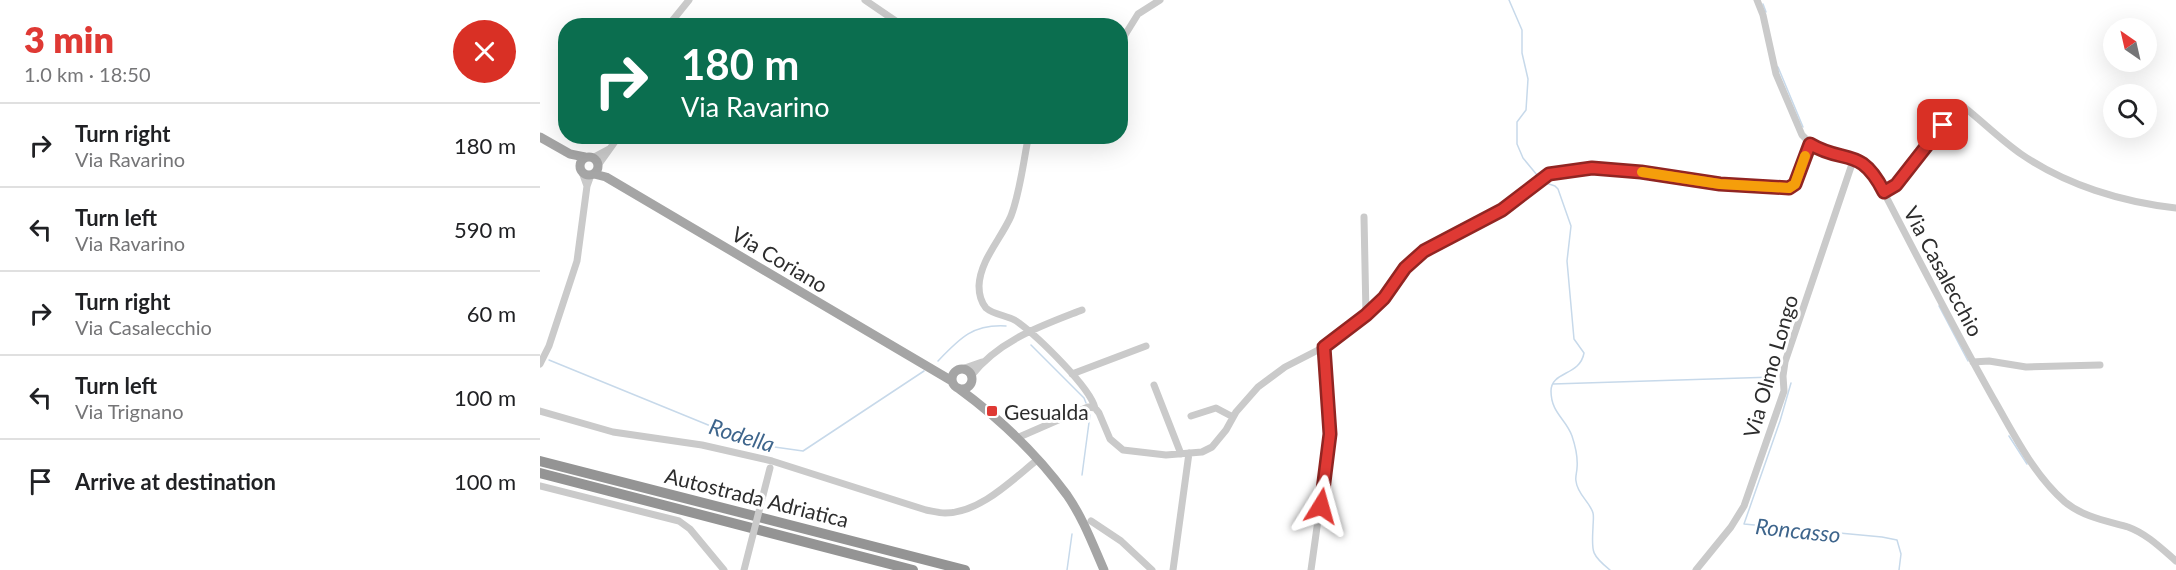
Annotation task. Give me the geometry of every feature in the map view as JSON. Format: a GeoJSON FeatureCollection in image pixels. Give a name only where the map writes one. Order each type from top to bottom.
{"type":"FeatureCollection","features":[{"type":"Feature","properties":{"kind":"highway","name":"Autostrada Adriatica"},"geometry":{"type":"LineString","coordinates":[[540,461],[965,570]]}},
{"type":"Feature","properties":{"kind":"highway","name":"Autostrada Adriatica"},"geometry":{"type":"LineString","coordinates":[[540,472],[913,570]]}},
{"type":"Feature","properties":{"kind":"main road","name":"Via Coriano"},"geometry":{"type":"LineString","coordinates":[[540,136],[955,384],[1017,438],[1067,496],[1104,570]]}},
{"type":"Feature","properties":{"kind":"main road"},"geometry":{"type":"LineString","coordinates":[[936,372],[959,369],[968,371],[971,379],[967,387],[955,384],[952,375],[959,369]]}},
{"type":"Feature","properties":{"kind":"main road","name":"Via Coriano"},"geometry":{"type":"LineString","coordinates":[[971,379],[980,404]]}},
{"type":"Feature","properties":{"kind":"street"},"geometry":{"type":"LineString","coordinates":[[674,18],[689,0]]}},
{"type":"Feature","properties":{"kind":"street"},"geometry":{"type":"LineString","coordinates":[[865,0],[891,18]]}},
{"type":"Feature","properties":{"kind":"street"},"geometry":{"type":"LineString","coordinates":[[1128,30],[1138,14],[1160,0]]}},
{"type":"Feature","properties":{"kind":"street"},"geometry":{"type":"LineString","coordinates":[[1028,144],[1010,217],[981,272],[980,297],[986,308],[1018,321],[1072,374],[1089,394],[1110,439],[1124,450],[1152,455],[1202,452],[1212,447],[1226,430],[1248,396],[1293,362],[1324,347],[1366,315],[1384,298],[1405,268],[1424,251],[1502,210],[1549,174],[1592,168],[1641,172],[1720,184],[1789,188],[1795,184],[1810,144],[1802,135],[1776,74],[1763,15],[1757,0]]}},
{"type":"Feature","properties":{"kind":"street"},"geometry":{"type":"LineString","coordinates":[[1884,192],[1896,185],[1955,110],[1964,107],[2020,153],[2072,181],[2145,205],[2176,208]]}},
{"type":"Feature","properties":{"kind":"street"},"geometry":{"type":"LineString","coordinates":[[540,364],[549,346],[578,261],[590,167],[614,144]]}},
{"type":"Feature","properties":{"kind":"street","name":"Via Casalecchio"},"geometry":{"type":"LineString","coordinates":[[1810,144],[1834,154],[1854,158],[1866,165],[1876,177],[1973,362],[2030,461],[2045,482],[2067,503],[2087,514],[2129,528],[2151,539],[2176,561]]}},
{"type":"Feature","properties":{"kind":"street","name":"Via Olmo Longo"},"geometry":{"type":"LineString","coordinates":[[1696,570],[1731,527],[1744,506],[1784,391],[1785,362],[1854,158]]}},
{"type":"Feature","properties":{"kind":"street"},"geometry":{"type":"LineString","coordinates":[[1364,217],[1366,315]]}},
{"type":"Feature","properties":{"kind":"street"},"geometry":{"type":"LineString","coordinates":[[959,369],[982,362],[1015,338],[1029,331],[1082,310]]}},
{"type":"Feature","properties":{"kind":"street"},"geometry":{"type":"LineString","coordinates":[[1072,374],[1146,346]]}},
{"type":"Feature","properties":{"kind":"street"},"geometry":{"type":"LineString","coordinates":[[1311,570],[1330,434],[1324,347]]}},
{"type":"Feature","properties":{"kind":"street","name":"Via Casalecchio"},"geometry":{"type":"LineString","coordinates":[[1973,362],[1989,361],[2026,367],[2100,365]]}},
{"type":"Feature","properties":{"kind":"street"},"geometry":{"type":"LineString","coordinates":[[971,379],[982,362]]}},
{"type":"Feature","properties":{"kind":"street"},"geometry":{"type":"LineString","coordinates":[[1154,385],[1185,453],[1173,570]]}},
{"type":"Feature","properties":{"kind":"street"},"geometry":{"type":"LineString","coordinates":[[1017,438],[1081,409],[1095,408]]}},
{"type":"Feature","properties":{"kind":"street"},"geometry":{"type":"LineString","coordinates":[[1191,416],[1216,408],[1233,417]]}},
{"type":"Feature","properties":{"kind":"street"},"geometry":{"type":"LineString","coordinates":[[540,411],[613,432],[702,445],[926,510],[946,513],[978,504],[1037,460]]}},
{"type":"Feature","properties":{"kind":"street"},"geometry":{"type":"LineString","coordinates":[[744,570],[771,465]]}},
{"type":"Feature","properties":{"kind":"street"},"geometry":{"type":"LineString","coordinates":[[540,486],[679,521],[702,542],[724,570]]}},
{"type":"Feature","properties":{"kind":"street"},"geometry":{"type":"LineString","coordinates":[[1091,521],[1121,541],[1152,570]]}},
{"type":"Feature","properties":{"kind":"waterway","name":"Roncasso"},"geometry":{"type":"LineString","coordinates":[[1509,0],[1522,30],[1522,53],[1528,79],[1526,110],[1517,122],[1517,144],[1523,158],[1537,175]]}},
{"type":"Feature","properties":{"kind":"waterway","name":"Roncasso"},"geometry":{"type":"LineString","coordinates":[[1763,4],[1766,12]]}},
{"type":"Feature","properties":{"kind":"waterway","name":"Roncasso"},"geometry":{"type":"LineString","coordinates":[[1778,67],[1803,127]]}},
{"type":"Feature","properties":{"kind":"waterway","name":"Roncasso"},"geometry":{"type":"LineString","coordinates":[[1543,182],[1558,189],[1571,226],[1567,261],[1574,339],[1584,353],[1577,366],[1560,376],[1552,385],[1553,405],[1569,430],[1574,443],[1577,460],[1577,486],[1593,515],[1594,552],[1610,570]]}},
{"type":"Feature","properties":{"kind":"waterway","name":"Roncasso"},"geometry":{"type":"LineString","coordinates":[[1939,306],[1968,361]]}},
{"type":"Feature","properties":{"kind":"waterway","name":"Rodella"},"geometry":{"type":"LineString","coordinates":[[938,361],[968,334],[985,327],[1006,326]]}},
{"type":"Feature","properties":{"kind":"waterway","name":"Rodella"},"geometry":{"type":"LineString","coordinates":[[1031,345],[1084,398],[1086,403]]}},
{"type":"Feature","properties":{"kind":"waterway","name":"Rodella"},"geometry":{"type":"LineString","coordinates":[[549,360],[740,438],[761,445],[803,451],[924,371]]}},
{"type":"Feature","properties":{"kind":"waterway","name":"Roncasso"},"geometry":{"type":"LineString","coordinates":[[1553,384],[1774,377]]}},
{"type":"Feature","properties":{"kind":"waterway","name":"Roncasso"},"geometry":{"type":"LineString","coordinates":[[1791,383],[1744,524],[1897,540],[1901,554],[1899,570]]}},
{"type":"Feature","properties":{"kind":"waterway","name":"Rodella"},"geometry":{"type":"LineString","coordinates":[[1082,475],[1090,415]]}},
{"type":"Feature","properties":{"kind":"waterway","name":"Roncasso"},"geometry":{"type":"LineString","coordinates":[[2009,436],[2027,464]]}},
{"type":"Feature","properties":{"kind":"waterway","name":"Rodella"},"geometry":{"type":"LineString","coordinates":[[1067,570],[1072,534]]}},
{"type":"Feature","properties":{"kind":"slow traffic"},"geometry":{"type":"LineString","coordinates":[[1642,172],[1720,184],[1781,189],[1795,184],[1805,156]]}},
{"type":"Feature","properties":{"kind":"place","name":"Gesualda"},"geometry":{"type":"Point","coordinates":[992,411]}},
{"type":"Feature","properties":{"kind":"route"},"geometry":{"type":"LineString","coordinates":[[1321,506],[1330,434],[1324,347],[1384,298],[1405,268],[1424,251],[1502,210],[1549,174],[1592,168],[1781,189],[1795,184],[1810,144],[1834,154],[1854,158],[1866,165],[1884,192],[1896,185],[1943,125]]}}]}
